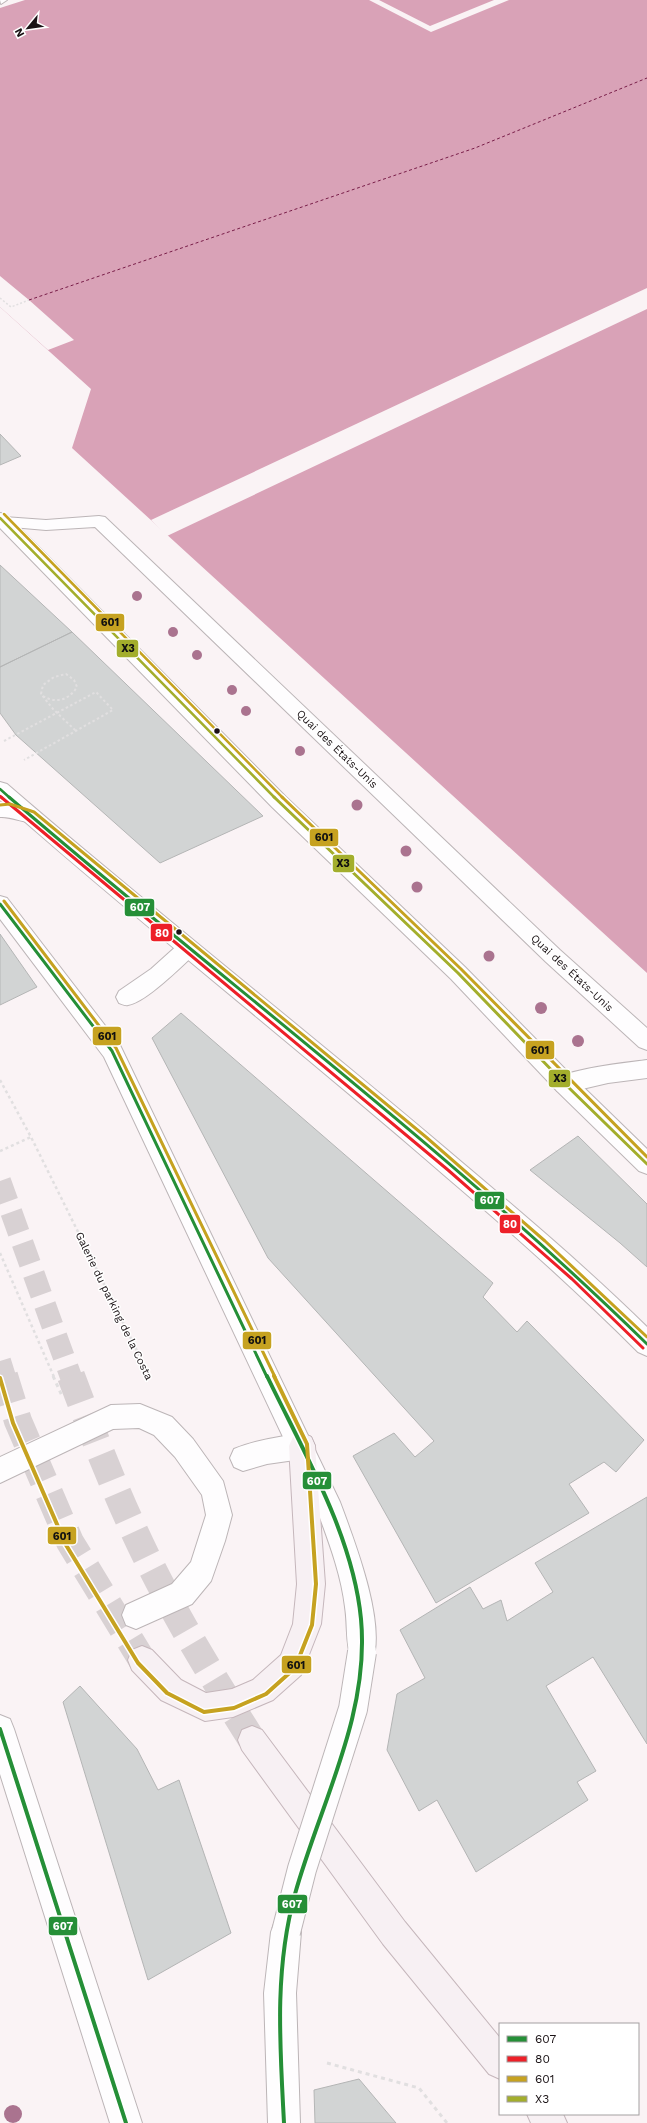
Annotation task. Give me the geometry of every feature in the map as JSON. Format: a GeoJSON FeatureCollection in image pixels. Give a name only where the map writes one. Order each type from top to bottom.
{"type":"FeatureCollection","features":[{"type":"Feature","properties":{"kind":"main road","name":"Quai des États-Unis"},"geometry":{"type":"LineString","coordinates":[[2,520],[46,525],[100,521],[553,956],[647,1041]]}},
{"type":"Feature","properties":{"kind":"main road"},"geometry":{"type":"LineString","coordinates":[[2,520],[225,748],[458,973],[565,1084],[647,1164]]}},
{"type":"Feature","properties":{"kind":"main road"},"geometry":{"type":"LineString","coordinates":[[0,789],[188,948],[423,1141],[542,1245],[647,1344]]}},
{"type":"Feature","properties":{"kind":"main road"},"geometry":{"type":"LineString","coordinates":[[0,810],[9,809],[31,816]]}},
{"type":"Feature","properties":{"kind":"main road"},"geometry":{"type":"LineString","coordinates":[[0,904],[112,1050],[302,1446],[327,1502],[348,1558],[359,1607],[362,1652],[353,1709],[336,1767],[302,1869],[286,1932],[280,1993],[284,2123]]}},
{"type":"Feature","properties":{"kind":"main road"},"geometry":{"type":"LineString","coordinates":[[127,997],[158,975],[188,948]]}},
{"type":"Feature","properties":{"kind":"main road"},"geometry":{"type":"LineString","coordinates":[[565,1084],[608,1074],[647,1069]]}},
{"type":"Feature","properties":{"kind":"main road"},"geometry":{"type":"LineString","coordinates":[[0,1470],[111,1417],[140,1416],[163,1426],[184,1448],[214,1490],[219,1515],[212,1541],[201,1570],[182,1594],[136,1615]]}},
{"type":"Feature","properties":{"kind":"main road"},"geometry":{"type":"LineString","coordinates":[[243,1458],[267,1451],[302,1446]]}},
{"type":"Feature","properties":{"kind":"main road"},"geometry":{"type":"LineString","coordinates":[[142,1660],[171,1690],[205,1707],[233,1704],[263,1690],[291,1664],[307,1624],[311,1584],[302,1446]]}},
{"type":"Feature","properties":{"kind":"main road"},"geometry":{"type":"LineString","coordinates":[[0,1729],[126,2123]]}},
{"type":"Feature","properties":{"kind":"main road"},"geometry":{"type":"LineString","coordinates":[[252,1740],[394,1933],[499,2061]]}},
{"type":"Feature","properties":{"kind":"main road"},"geometry":{"type":"LineString","coordinates":[[544,2115],[551,2123]]}},
{"type":"Feature","properties":{"kind":"path"},"geometry":{"type":"LineString","coordinates":[[0,298],[11,307],[28,300]]}},
{"type":"Feature","properties":{"kind":"path"},"geometry":{"type":"LineString","coordinates":[[43,696],[54,701],[62,700],[75,693],[77,683],[66,674],[54,677],[43,686],[41,691],[43,696],[56,714],[76,731]]}},
{"type":"Feature","properties":{"kind":"path"},"geometry":{"type":"LineString","coordinates":[[4,741],[96,692],[113,710],[24,760]]}},
{"type":"Feature","properties":{"kind":"path","name":"Galerie du parking de la Costa"},"geometry":{"type":"LineString","coordinates":[[0,1080],[31,1137],[153,1383]]}},
{"type":"Feature","properties":{"kind":"path"},"geometry":{"type":"LineString","coordinates":[[0,1151],[31,1137]]}},
{"type":"Feature","properties":{"kind":"path"},"geometry":{"type":"LineString","coordinates":[[0,1253],[63,1398]]}},
{"type":"Feature","properties":{"kind":"path"},"geometry":{"type":"LineString","coordinates":[[281,2050],[419,2088],[447,2123]]}},
{"type":"Feature","properties":{"kind":"shaded area"},"geometry":{"type":"Polygon","coordinates":[[[25,0],[647,0],[647,973],[72,448],[91,389],[0,307],[0,8],[25,0]]]}},
{"type":"Feature","properties":{"kind":"pier"},"geometry":{"type":"Polygon","coordinates":[[[369,0],[379,0],[430,26],[494,0],[509,0],[431,32],[369,0]]]}},
{"type":"Feature","properties":{"kind":"pier"},"geometry":{"type":"Polygon","coordinates":[[[0,276],[74,340],[48,350],[0,307],[0,276]]]}},
{"type":"Feature","properties":{"kind":"pier"},"geometry":{"type":"Polygon","coordinates":[[[647,288],[647,309],[167,536],[151,520],[647,288]]]}},
{"type":"Feature","properties":{"kind":"building"},"geometry":{"type":"Polygon","coordinates":[[[0,434],[21,456],[0,465],[0,434]]]}},
{"type":"Feature","properties":{"kind":"building"},"geometry":{"type":"Polygon","coordinates":[[[0,565],[72,632],[0,667],[0,565]]]}},
{"type":"Feature","properties":{"kind":"building"},"geometry":{"type":"Polygon","coordinates":[[[72,632],[263,816],[160,863],[16,735],[0,713],[0,667],[72,632]]]}},
{"type":"Feature","properties":{"kind":"building"},"geometry":{"type":"Polygon","coordinates":[[[0,934],[37,987],[0,1005],[0,934]]]}},
{"type":"Feature","properties":{"kind":"building"},"geometry":{"type":"Polygon","coordinates":[[[181,1013],[493,1283],[483,1297],[517,1332],[527,1321],[644,1440],[616,1472],[604,1462],[569,1484],[589,1513],[436,1603],[353,1456],[394,1433],[415,1457],[434,1441],[268,1258],[152,1038],[181,1013]]]}},
{"type":"Feature","properties":{"kind":"building"},"geometry":{"type":"Polygon","coordinates":[[[578,1136],[647,1204],[647,1267],[620,1243],[530,1170],[578,1136]]]}},
{"type":"Feature","properties":{"kind":"building"},"geometry":{"type":"Polygon","coordinates":[[[647,1497],[647,1744],[593,1657],[546,1686],[596,1771],[577,1782],[588,1800],[476,1872],[437,1800],[419,1811],[387,1750],[397,1694],[425,1678],[400,1630],[470,1587],[483,1609],[501,1600],[507,1621],[553,1592],[535,1563],[647,1497]]]}},
{"type":"Feature","properties":{"kind":"building"},"geometry":{"type":"Polygon","coordinates":[[[80,1686],[137,1749],[158,1790],[179,1780],[231,1933],[148,1980],[63,1702],[80,1686]]]}},
{"type":"Feature","properties":{"kind":"building"},"geometry":{"type":"Polygon","coordinates":[[[359,2079],[396,2123],[315,2123],[314,2090],[359,2079]]]}},
{"type":"Feature","properties":{"kind":"ferry route"},"geometry":{"type":"LineString","coordinates":[[29,300],[475,148],[647,78]]}},
{"type":"Feature","properties":{"kind":"tunnel"},"geometry":{"type":"LineString","coordinates":[[0,1181],[71,1377]]}},
{"type":"Feature","properties":{"kind":"tunnel"},"geometry":{"type":"LineString","coordinates":[[0,1361],[5,1377]]}},
{"type":"Feature","properties":{"kind":"tunnel"},"geometry":{"type":"LineString","coordinates":[[4,1376],[18,1421],[70,1542],[142,1660]]}},
{"type":"Feature","properties":{"kind":"tunnel"},"geometry":{"type":"LineString","coordinates":[[71,1376],[116,1491],[136,1536],[184,1628],[252,1740]]}},
{"type":"Feature","properties":{"kind":"transit line","name":"601"},"geometry":{"type":"LineString","coordinates":[[4,514],[283,798],[461,969],[569,1080],[647,1157]]}},
{"type":"Feature","properties":{"kind":"transit line","name":"X3"},"geometry":{"type":"LineString","coordinates":[[0,518],[279,802],[458,973],[565,1084],[647,1164]]}},
{"type":"Feature","properties":{"kind":"transit line","name":"607"},"geometry":{"type":"LineString","coordinates":[[0,789],[55,837],[338,1071],[450,1166],[575,1275],[647,1344]]}},
{"type":"Feature","properties":{"kind":"transit line","name":"80"},"geometry":{"type":"LineString","coordinates":[[0,796],[111,891],[448,1170],[572,1279],[643,1348]]}},
{"type":"Feature","properties":{"kind":"transit line","name":"601"},"geometry":{"type":"LineString","coordinates":[[0,805],[10,804],[34,812],[426,1137],[545,1241],[647,1337]]}},
{"type":"Feature","properties":{"kind":"transit line","name":"601"},"geometry":{"type":"LineString","coordinates":[[0,1378],[13,1423],[66,1545],[138,1663],[167,1693],[204,1712],[234,1708],[266,1694],[295,1668],[312,1625],[316,1584],[307,1444],[116,1048],[4,901]]}},
{"type":"Feature","properties":{"kind":"transit line","name":"607"},"geometry":{"type":"LineString","coordinates":[[0,904],[112,1051],[327,1502],[345,1550],[355,1584],[361,1618],[362,1635],[360,1672],[354,1709],[344,1746],[295,1895],[282,1955],[279,2027],[284,2123]]}},
{"type":"Feature","properties":{"kind":"transit line","name":"607"},"geometry":{"type":"LineString","coordinates":[[0,1729],[126,2123]]}}]}
